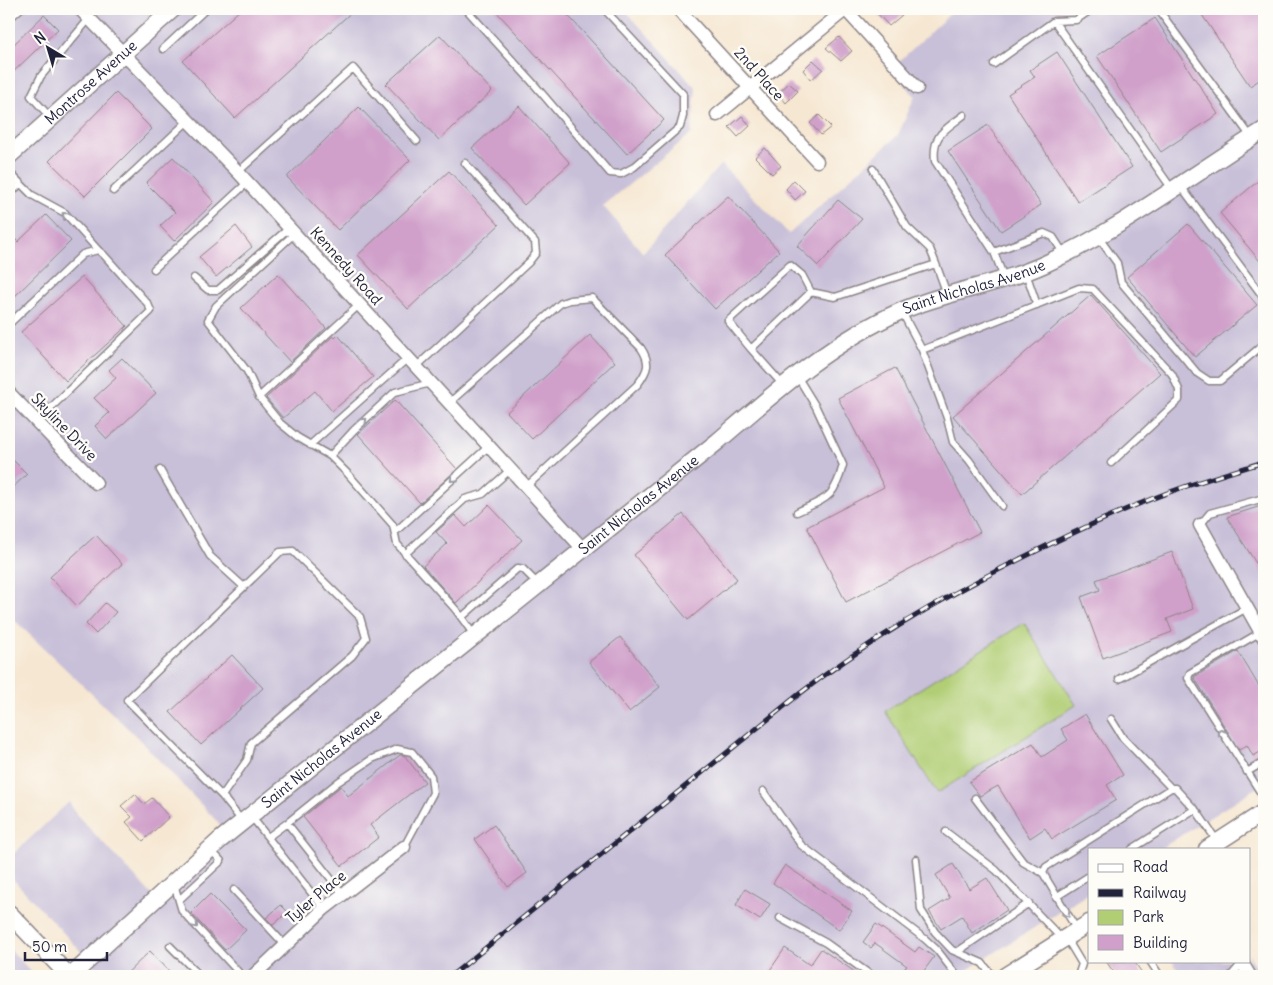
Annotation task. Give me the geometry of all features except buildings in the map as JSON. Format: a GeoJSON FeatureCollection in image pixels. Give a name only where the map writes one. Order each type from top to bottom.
{"type":"FeatureCollection","features":[{"type":"Feature","properties":{"kind":"street","name":"Kennedy Road"},"geometry":{"type":"LineString","coordinates":[[80,9],[123,51],[248,182],[583,549]]}},
{"type":"Feature","properties":{"kind":"street","name":"Montrose Avenue"},"geometry":{"type":"LineString","coordinates":[[9,156],[123,51],[173,9]]}},
{"type":"Feature","properties":{"kind":"street","name":"2nd Place"},"geometry":{"type":"LineString","coordinates":[[678,9],[816,161]]}},
{"type":"Feature","properties":{"kind":"street"},"geometry":{"type":"LineString","coordinates":[[717,115],[845,9],[917,88]]}},
{"type":"Feature","properties":{"kind":"street","name":"Saint Nicholas Avenue"},"geometry":{"type":"LineString","coordinates":[[64,973],[174,882],[216,855],[247,818],[717,442],[783,385],[839,345],[902,311],[1005,280],[1099,237],[1261,132]]}},
{"type":"Feature","properties":{"kind":"street","name":"Skyline Drive"},"geometry":{"type":"LineString","coordinates":[[9,393],[96,483]]}},
{"type":"Feature","properties":{"kind":"street"},"geometry":{"type":"LineString","coordinates":[[1200,524],[1263,635]]}},
{"type":"Feature","properties":{"kind":"street"},"geometry":{"type":"LineString","coordinates":[[1212,845],[1264,812]]}},
{"type":"Feature","properties":{"kind":"street","name":"Tyler Place"},"geometry":{"type":"LineString","coordinates":[[253,976],[324,909],[404,847]]}},
{"type":"Feature","properties":{"kind":"street"},"geometry":{"type":"LineString","coordinates":[[9,913],[64,973]]}},
{"type":"Feature","properties":{"kind":"street"},"geometry":{"type":"LineString","coordinates":[[1005,976],[1074,933]]}},
{"type":"Feature","properties":{"kind":"street"},"geometry":{"type":"LineString","coordinates":[[1241,962],[1250,976]]}},
{"type":"Feature","properties":{"kind":"lane"},"geometry":{"type":"LineString","coordinates":[[9,19],[20,9]]}},
{"type":"Feature","properties":{"kind":"lane"},"geometry":{"type":"LineString","coordinates":[[163,49],[206,9]]}},
{"type":"Feature","properties":{"kind":"lane"},"geometry":{"type":"LineString","coordinates":[[466,9],[534,83],[610,173],[621,174],[634,167],[680,126],[683,116],[683,94],[604,9]]}},
{"type":"Feature","properties":{"kind":"lane"},"geometry":{"type":"LineString","coordinates":[[994,64],[1054,21],[1076,20],[1092,9]]}},
{"type":"Feature","properties":{"kind":"lane"},"geometry":{"type":"LineString","coordinates":[[1158,9],[1261,132]]}},
{"type":"Feature","properties":{"kind":"lane"},"geometry":{"type":"LineString","coordinates":[[50,117],[31,96],[41,76],[89,19]]}},
{"type":"Feature","properties":{"kind":"lane"},"geometry":{"type":"LineString","coordinates":[[1054,21],[1176,186],[1261,290],[1264,298]]}},
{"type":"Feature","properties":{"kind":"lane"},"geometry":{"type":"LineString","coordinates":[[238,172],[352,68],[416,141]]}},
{"type":"Feature","properties":{"kind":"lane"},"geometry":{"type":"LineString","coordinates":[[964,115],[938,135],[934,147],[935,161],[994,252],[1005,280]]}},
{"type":"Feature","properties":{"kind":"lane"},"geometry":{"type":"LineString","coordinates":[[113,191],[189,120]]}},
{"type":"Feature","properties":{"kind":"lane"},"geometry":{"type":"LineString","coordinates":[[310,445],[412,363],[529,262],[536,253],[535,242],[466,164]]}},
{"type":"Feature","properties":{"kind":"lane"},"geometry":{"type":"LineString","coordinates":[[873,169],[907,228],[930,249],[948,296]]}},
{"type":"Feature","properties":{"kind":"lane"},"geometry":{"type":"LineString","coordinates":[[9,172],[32,195],[64,213],[148,304],[151,311],[36,422]]}},
{"type":"Feature","properties":{"kind":"lane"},"geometry":{"type":"LineString","coordinates":[[154,269],[248,182]]}},
{"type":"Feature","properties":{"kind":"lane"},"geometry":{"type":"LineString","coordinates":[[9,195],[20,184]]}},
{"type":"Feature","properties":{"kind":"lane"},"geometry":{"type":"LineString","coordinates":[[194,278],[208,290],[218,290],[292,231]]}},
{"type":"Feature","properties":{"kind":"lane"},"geometry":{"type":"LineString","coordinates":[[292,231],[216,306],[208,320],[247,371],[259,397],[280,423],[297,437],[330,456],[393,525],[397,544],[462,617],[475,636]]}},
{"type":"Feature","properties":{"kind":"lane"},"geometry":{"type":"LineString","coordinates":[[994,252],[1044,233],[1053,237],[1064,254]]}},
{"type":"Feature","properties":{"kind":"lane"},"geometry":{"type":"LineString","coordinates":[[1099,237],[1117,264],[1122,282],[1197,373],[1209,381],[1220,381],[1264,344]]}},
{"type":"Feature","properties":{"kind":"lane"},"geometry":{"type":"LineString","coordinates":[[9,324],[83,254],[98,250]]}},
{"type":"Feature","properties":{"kind":"lane"},"geometry":{"type":"LineString","coordinates":[[811,292],[835,297],[936,264]]}},
{"type":"Feature","properties":{"kind":"lane"},"geometry":{"type":"LineString","coordinates":[[783,385],[728,321],[790,265],[802,274],[811,292]]}},
{"type":"Feature","properties":{"kind":"lane"},"geometry":{"type":"LineString","coordinates":[[1025,272],[1037,305]]}},
{"type":"Feature","properties":{"kind":"lane"},"geometry":{"type":"LineString","coordinates":[[922,350],[1079,288],[1093,289],[1172,374],[1179,390],[1179,400],[1111,463]]}},
{"type":"Feature","properties":{"kind":"lane"},"geometry":{"type":"LineString","coordinates":[[751,349],[811,292]]}},
{"type":"Feature","properties":{"kind":"lane"},"geometry":{"type":"LineString","coordinates":[[449,403],[561,303],[570,300],[592,298],[640,348],[647,357],[648,366],[638,384],[526,487]]}},
{"type":"Feature","properties":{"kind":"lane"},"geometry":{"type":"LineString","coordinates":[[259,397],[359,305]]}},
{"type":"Feature","properties":{"kind":"lane"},"geometry":{"type":"LineString","coordinates":[[902,311],[922,350],[953,442],[969,460],[1002,506]]}},
{"type":"Feature","properties":{"kind":"lane"},"geometry":{"type":"LineString","coordinates":[[797,375],[816,407],[843,465],[839,482],[830,496],[798,512]]}},
{"type":"Feature","properties":{"kind":"lane"},"geometry":{"type":"LineString","coordinates":[[330,456],[354,430],[395,392],[431,383]]}},
{"type":"Feature","properties":{"kind":"lane"},"geometry":{"type":"LineString","coordinates":[[395,532],[489,446]]}},
{"type":"Feature","properties":{"kind":"lane"},"geometry":{"type":"LineString","coordinates":[[160,470],[210,556],[244,587]]}},
{"type":"Feature","properties":{"kind":"lane"},"geometry":{"type":"LineString","coordinates":[[405,554],[465,499],[483,494],[510,470]]}},
{"type":"Feature","properties":{"kind":"lane"},"geometry":{"type":"LineString","coordinates":[[1200,524],[1210,513],[1264,498]]}},
{"type":"Feature","properties":{"kind":"lane"},"geometry":{"type":"LineString","coordinates":[[225,799],[222,796],[247,760],[251,743],[352,656],[366,638],[360,617],[293,551],[280,552],[127,700],[225,799],[268,837],[324,909]]}},
{"type":"Feature","properties":{"kind":"lane"},"geometry":{"type":"LineString","coordinates":[[462,617],[518,568],[523,570],[539,585]]}},
{"type":"Feature","properties":{"kind":"lane"},"geometry":{"type":"LineString","coordinates":[[1119,679],[1247,608]]}},
{"type":"Feature","properties":{"kind":"lane"},"geometry":{"type":"LineString","coordinates":[[1263,635],[1190,673],[1188,678],[1264,798]]}},
{"type":"Feature","properties":{"kind":"lane"},"geometry":{"type":"LineString","coordinates":[[1111,719],[1123,738],[1195,809],[1212,845]]}},
{"type":"Feature","properties":{"kind":"lane"},"geometry":{"type":"LineString","coordinates":[[268,837],[338,782],[372,759],[397,749],[412,752],[431,776],[434,793],[404,847]]}},
{"type":"Feature","properties":{"kind":"lane"},"geometry":{"type":"LineString","coordinates":[[1247,772],[1264,762]]}},
{"type":"Feature","properties":{"kind":"lane"},"geometry":{"type":"LineString","coordinates":[[1043,873],[1046,867],[1173,788]]}},
{"type":"Feature","properties":{"kind":"lane"},"geometry":{"type":"LineString","coordinates":[[763,791],[801,845],[925,939],[937,950],[957,976]]}},
{"type":"Feature","properties":{"kind":"lane"},"geometry":{"type":"LineString","coordinates":[[975,798],[1023,862],[1043,873],[1074,933],[1082,964],[1078,976]]}},
{"type":"Feature","properties":{"kind":"lane"},"geometry":{"type":"LineString","coordinates":[[1134,848],[1195,809]]}},
{"type":"Feature","properties":{"kind":"lane"},"geometry":{"type":"LineString","coordinates":[[287,823],[344,894]]}},
{"type":"Feature","properties":{"kind":"lane"},"geometry":{"type":"LineString","coordinates":[[946,832],[996,870],[1029,903],[1074,933]]}},
{"type":"Feature","properties":{"kind":"lane"},"geometry":{"type":"LineString","coordinates":[[179,900],[216,855]]}},
{"type":"Feature","properties":{"kind":"lane"},"geometry":{"type":"LineString","coordinates":[[916,860],[922,910],[941,940],[957,952],[982,963],[993,976]]}},
{"type":"Feature","properties":{"kind":"lane"},"geometry":{"type":"LineString","coordinates":[[1056,897],[1088,877]]}},
{"type":"Feature","properties":{"kind":"lane"},"geometry":{"type":"LineString","coordinates":[[174,882],[182,911],[242,976]]}},
{"type":"Feature","properties":{"kind":"lane"},"geometry":{"type":"LineString","coordinates":[[234,890],[285,945]]}},
{"type":"Feature","properties":{"kind":"lane"},"geometry":{"type":"LineString","coordinates":[[957,952],[1029,903]]}},
{"type":"Feature","properties":{"kind":"lane"},"geometry":{"type":"LineString","coordinates":[[780,918],[826,943],[872,976]]}},
{"type":"Feature","properties":{"kind":"lane"},"geometry":{"type":"LineString","coordinates":[[170,946],[200,976]]}},
{"type":"Feature","properties":{"kind":"lane"},"geometry":{"type":"LineString","coordinates":[[1151,962],[1160,976]]}},
{"type":"Feature","properties":{"kind":"lane"},"geometry":{"type":"LineString","coordinates":[[1231,976],[1241,962]]}},
{"type":"Feature","properties":{"kind":"shaded area"},"geometry":{"type":"Polygon","coordinates":[[[9,9],[624,9],[696,88],[691,134],[603,206],[643,253],[721,164],[789,234],[898,135],[915,96],[891,69],[955,9],[998,9],[1000,14],[1005,9],[1264,9],[1264,783],[1162,848],[1088,848],[1088,894],[958,976],[104,976],[9,875],[9,858],[69,802],[77,815],[155,898],[227,832],[138,738],[9,615],[9,138],[12,136],[9,132],[9,9]]]}},
{"type":"Feature","properties":{"kind":"shaded area"},"geometry":{"type":"Polygon","coordinates":[[[9,948],[35,976],[9,976],[9,948]]]}},
{"type":"Feature","properties":{"kind":"shaded area"},"geometry":{"type":"Polygon","coordinates":[[[1250,956],[1261,976],[1182,976],[1173,962],[1250,962],[1250,956]]]}},
{"type":"Feature","properties":{"kind":"green space"},"geometry":{"type":"Polygon","coordinates":[[[1024,623],[1076,705],[937,793],[885,711],[1024,623]]]}},
{"type":"Feature","properties":{"kind":"railway"},"geometry":{"type":"LineString","coordinates":[[451,976],[798,695],[881,637],[968,586],[1085,527],[1164,494],[1264,462]]}}]}
